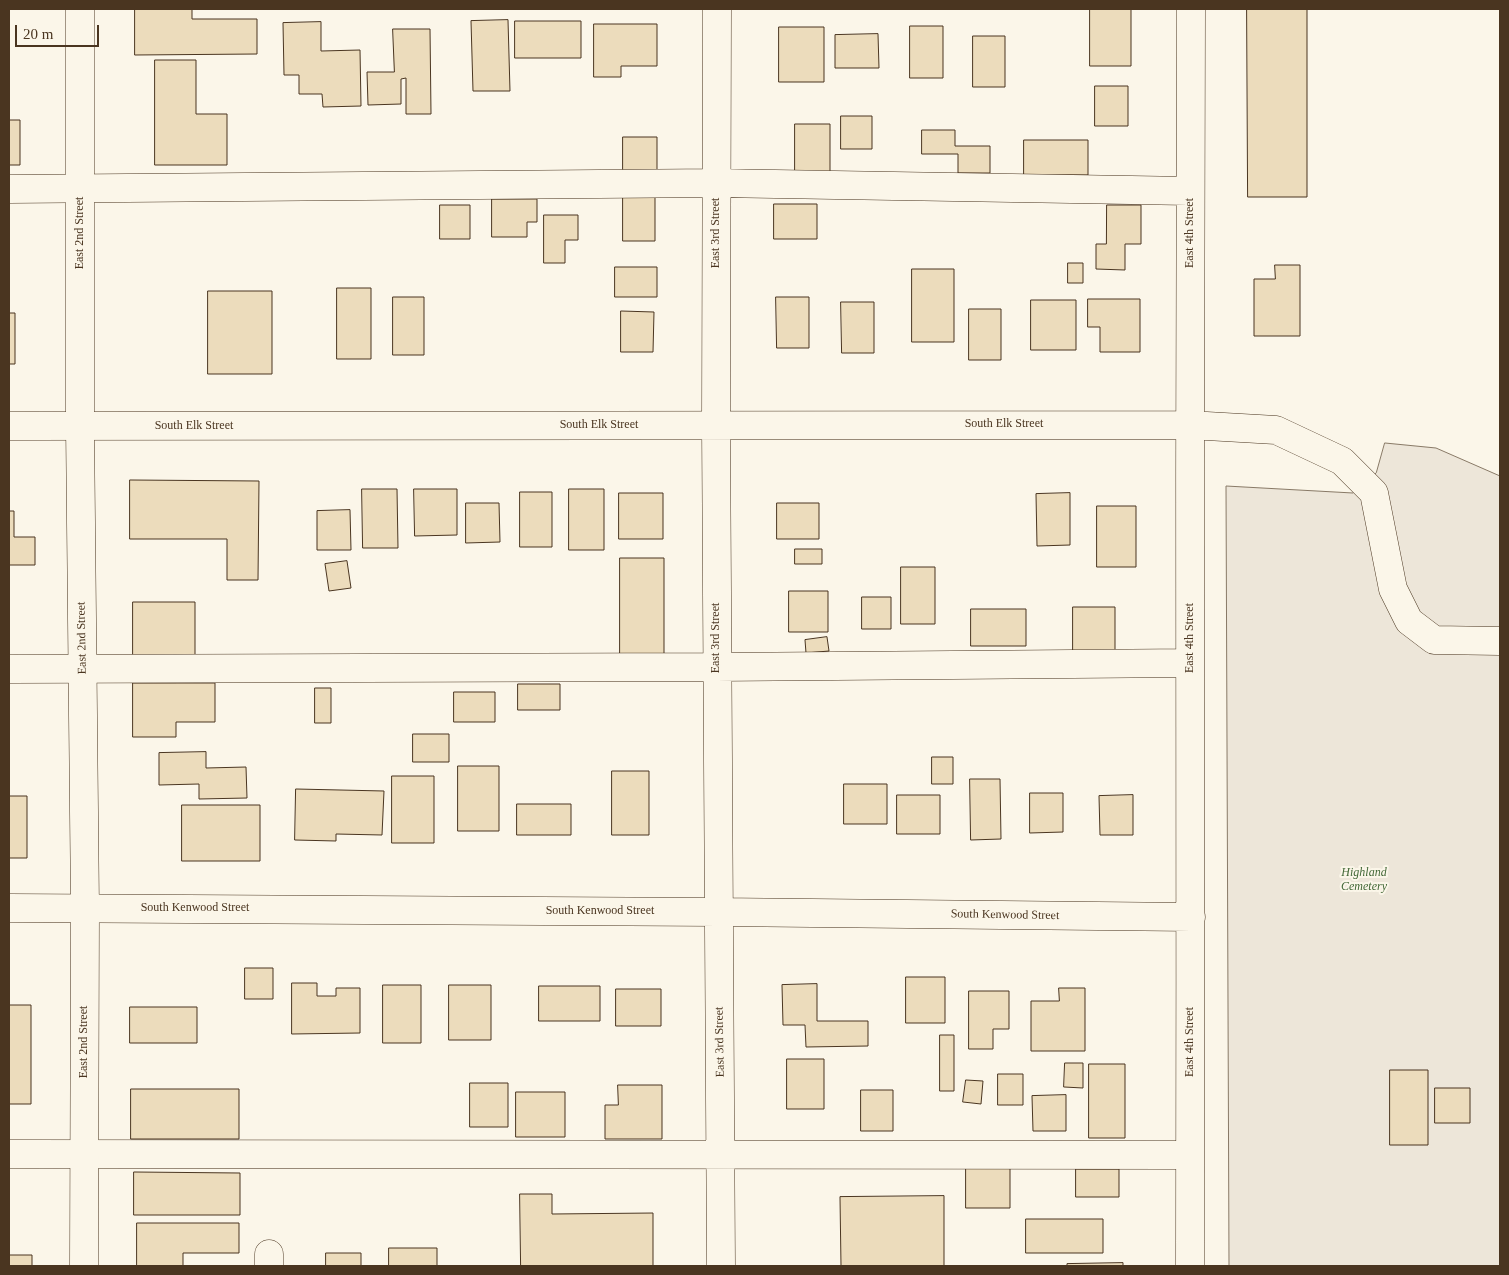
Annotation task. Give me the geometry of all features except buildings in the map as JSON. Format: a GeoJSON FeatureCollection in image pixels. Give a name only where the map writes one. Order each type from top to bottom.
{"type":"FeatureCollection","features":[{"type":"Feature","properties":{"kind":"street","name":"East 2nd Street"},"geometry":{"type":"LineString","coordinates":[[80,9],[80,426],[85,907],[84,1266]]}},
{"type":"Feature","properties":{"kind":"street","name":"East 3rd Street"},"geometry":{"type":"LineString","coordinates":[[717,9],[716,667],[721,1266]]}},
{"type":"Feature","properties":{"kind":"street","name":"East 4th Street"},"geometry":{"type":"LineString","coordinates":[[1190,1266],[1189,425],[1191,9]]}},
{"type":"Feature","properties":{"kind":"street"},"geometry":{"type":"LineString","coordinates":[[9,189],[716,183],[1190,191]]}},
{"type":"Feature","properties":{"kind":"street","name":"South Elk Street"},"geometry":{"type":"LineString","coordinates":[[9,426],[1189,425],[1276,430],[1342,461],[1374,493],[1392,589],[1409,621],[1434,640],[1500,641]]}},
{"type":"Feature","properties":{"kind":"street"},"geometry":{"type":"LineString","coordinates":[[9,669],[716,667],[1190,663]]}},
{"type":"Feature","properties":{"kind":"street","name":"South Kenwood Street"},"geometry":{"type":"LineString","coordinates":[[9,908],[85,907],[1191,917]]}},
{"type":"Feature","properties":{"kind":"street"},"geometry":{"type":"LineString","coordinates":[[9,1154],[1190,1155]]}},
{"type":"Feature","properties":{"kind":"green space","name":"Highland Cemetery"},"geometry":{"type":"Polygon","coordinates":[[[1385,443],[1436,448],[1500,476],[1500,1266],[1229,1266],[1226,486],[1353,493],[1376,473],[1385,443]]]}}]}
